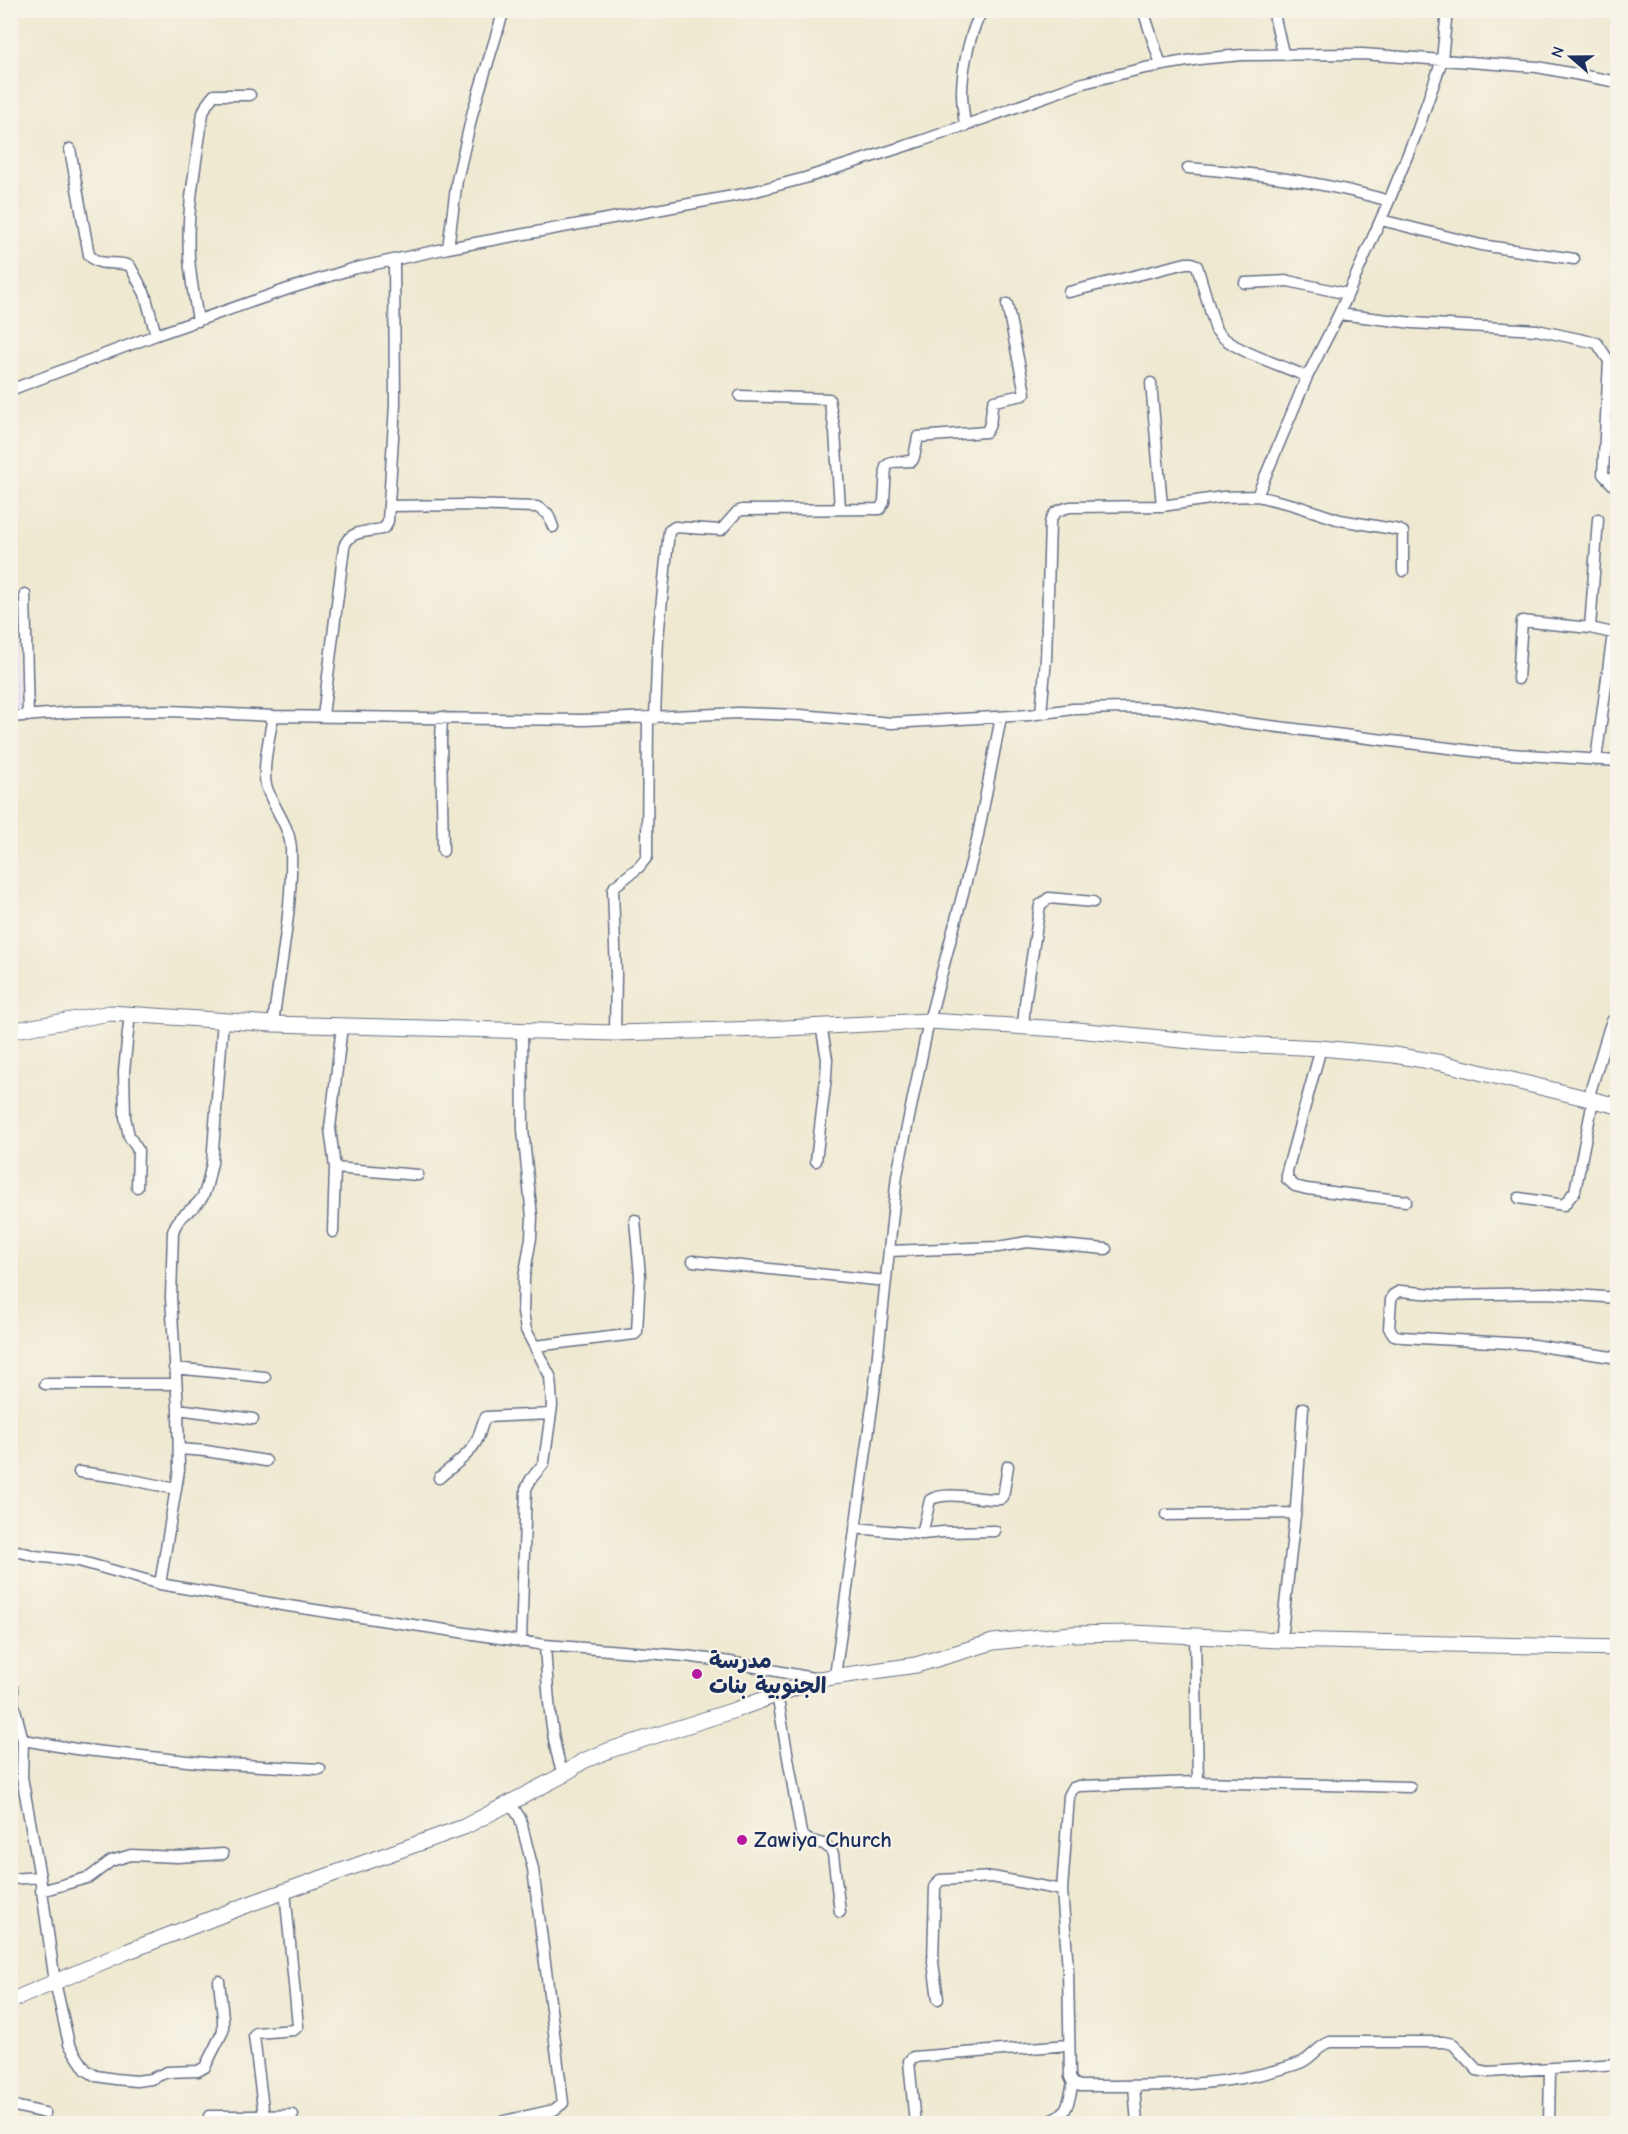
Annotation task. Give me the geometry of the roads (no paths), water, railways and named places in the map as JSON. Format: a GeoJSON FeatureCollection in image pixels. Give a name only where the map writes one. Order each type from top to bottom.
{"type":"FeatureCollection","features":[{"type":"Feature","properties":{"kind":"street"},"geometry":{"type":"LineString","coordinates":[[448,248],[458,180],[473,111],[504,10]]}},
{"type":"Feature","properties":{"kind":"street"},"geometry":{"type":"LineString","coordinates":[[965,126],[962,92],[965,65],[976,21],[983,10]]}},
{"type":"Feature","properties":{"kind":"street"},"geometry":{"type":"LineString","coordinates":[[1143,10],[1161,65]]}},
{"type":"Feature","properties":{"kind":"street"},"geometry":{"type":"LineString","coordinates":[[1273,10],[1283,53]]}},
{"type":"Feature","properties":{"kind":"street"},"geometry":{"type":"LineString","coordinates":[[1257,496],[1307,377],[1339,314],[1381,220],[1418,129],[1442,60],[1447,10]]}},
{"type":"Feature","properties":{"kind":"street"},"geometry":{"type":"LineString","coordinates":[[10,390],[156,335],[352,269],[448,248],[744,194],[805,178],[965,126],[1083,83],[1161,65],[1199,59],[1283,53],[1362,54],[1537,67],[1617,82]]}},
{"type":"Feature","properties":{"kind":"street"},"geometry":{"type":"LineString","coordinates":[[198,321],[189,258],[189,229],[203,113],[214,95],[250,95]]}},
{"type":"Feature","properties":{"kind":"street"},"geometry":{"type":"LineString","coordinates":[[70,149],[89,255],[101,263],[122,263],[130,266],[145,294],[156,335]]}},
{"type":"Feature","properties":{"kind":"street"},"geometry":{"type":"LineString","coordinates":[[1188,168],[1288,179],[1389,201]]}},
{"type":"Feature","properties":{"kind":"street"},"geometry":{"type":"LineString","coordinates":[[1381,220],[1481,245],[1574,259]]}},
{"type":"Feature","properties":{"kind":"street"},"geometry":{"type":"LineString","coordinates":[[323,716],[346,539],[352,534],[382,529],[386,526],[395,404],[394,260]]}},
{"type":"Feature","properties":{"kind":"street"},"geometry":{"type":"LineString","coordinates":[[1069,292],[1192,263],[1197,266],[1216,330],[1220,336],[1245,350],[1307,377]]}},
{"type":"Feature","properties":{"kind":"street"},"geometry":{"type":"LineString","coordinates":[[1245,283],[1288,281],[1348,294]]}},
{"type":"Feature","properties":{"kind":"street"},"geometry":{"type":"LineString","coordinates":[[615,1033],[616,974],[613,890],[647,857],[652,718],[669,531],[675,527],[721,530],[737,512],[742,510],[880,509],[884,502],[886,466],[892,462],[912,461],[915,457],[918,437],[986,432],[991,424],[994,401],[1023,395],[1025,389],[1007,304]]}},
{"type":"Feature","properties":{"kind":"street"},"geometry":{"type":"LineString","coordinates":[[1339,314],[1413,323],[1537,330],[1598,343],[1609,361],[1604,474],[1617,490]]}},
{"type":"Feature","properties":{"kind":"street"},"geometry":{"type":"LineString","coordinates":[[1151,383],[1161,506]]}},
{"type":"Feature","properties":{"kind":"street"},"geometry":{"type":"LineString","coordinates":[[740,396],[829,399],[835,432],[840,508]]}},
{"type":"Feature","properties":{"kind":"street"},"geometry":{"type":"LineString","coordinates":[[1041,713],[1046,659],[1050,523],[1052,515],[1057,510],[1070,507],[1161,506],[1223,497],[1257,496],[1340,520],[1400,530],[1404,538],[1403,571]]}},
{"type":"Feature","properties":{"kind":"street"},"geometry":{"type":"LineString","coordinates":[[389,506],[537,507],[548,514],[553,527]]}},
{"type":"Feature","properties":{"kind":"street"},"geometry":{"type":"LineString","coordinates":[[1590,628],[1599,519]]}},
{"type":"Feature","properties":{"kind":"street"},"geometry":{"type":"LineString","coordinates":[[25,594],[28,716]]}},
{"type":"Feature","properties":{"kind":"street"},"geometry":{"type":"LineString","coordinates":[[1518,679],[1522,621],[1590,628],[1612,633],[1596,760]]}},
{"type":"Feature","properties":{"kind":"street"},"geometry":{"type":"LineString","coordinates":[[10,717],[75,712],[170,711],[273,716],[584,720],[739,713],[800,715],[892,723],[1102,708],[1164,710],[1239,722],[1481,752],[1617,761]]}},
{"type":"Feature","properties":{"kind":"street"},"geometry":{"type":"LineString","coordinates":[[273,716],[265,776],[271,798],[285,822],[291,846],[287,917],[273,1024]]}},
{"type":"Feature","properties":{"kind":"street"},"geometry":{"type":"LineString","coordinates":[[442,717],[444,851]]}},
{"type":"Feature","properties":{"kind":"street"},"geometry":{"type":"LineString","coordinates":[[835,1676],[874,1392],[897,1175],[929,1021],[977,840],[1001,717]]}},
{"type":"Feature","properties":{"kind":"street"},"geometry":{"type":"LineString","coordinates":[[1023,1027],[1040,905],[1049,898],[1093,902]]}},
{"type":"Feature","properties":{"kind":"street"},"geometry":{"type":"LineString","coordinates":[[10,1031],[110,1013],[273,1024],[615,1033],[929,1021],[1077,1030],[1212,1043],[1321,1048],[1394,1055],[1442,1064],[1617,1106]]}},
{"type":"Feature","properties":{"kind":"street"},"geometry":{"type":"LineString","coordinates":[[129,1013],[124,1071],[125,1106],[129,1136],[138,1150],[137,1186]]}},
{"type":"Feature","properties":{"kind":"street"},"geometry":{"type":"LineString","coordinates":[[1519,1198],[1564,1205],[1575,1191],[1591,1100],[1609,1029],[1612,1021],[1617,1018]]}},
{"type":"Feature","properties":{"kind":"street"},"geometry":{"type":"LineString","coordinates":[[160,1584],[179,1470],[178,1409],[171,1298],[173,1232],[176,1221],[194,1207],[202,1197],[212,1163],[223,1020]]}},
{"type":"Feature","properties":{"kind":"street"},"geometry":{"type":"LineString","coordinates":[[333,1232],[335,1168],[330,1128],[342,1026]]}},
{"type":"Feature","properties":{"kind":"street"},"geometry":{"type":"LineString","coordinates":[[816,1161],[827,1059],[821,1026]]}},
{"type":"Feature","properties":{"kind":"street"},"geometry":{"type":"LineString","coordinates":[[521,1642],[526,1489],[544,1463],[551,1414],[550,1376],[526,1330],[524,1312],[524,1278],[532,1217],[523,1130],[522,1031]]}},
{"type":"Feature","properties":{"kind":"street"},"geometry":{"type":"LineString","coordinates":[[1321,1048],[1287,1171],[1287,1179],[1295,1186],[1307,1189],[1406,1201]]}},
{"type":"Feature","properties":{"kind":"street"},"geometry":{"type":"LineString","coordinates":[[335,1168],[418,1175]]}},
{"type":"Feature","properties":{"kind":"street"},"geometry":{"type":"LineString","coordinates":[[535,1346],[637,1332],[640,1276],[635,1220]]}},
{"type":"Feature","properties":{"kind":"street"},"geometry":{"type":"LineString","coordinates":[[889,1251],[998,1247],[1027,1242],[1106,1249]]}},
{"type":"Feature","properties":{"kind":"street"},"geometry":{"type":"LineString","coordinates":[[693,1261],[886,1281]]}},
{"type":"Feature","properties":{"kind":"street"},"geometry":{"type":"LineString","coordinates":[[1617,1298],[1548,1293],[1445,1295],[1400,1291],[1391,1300],[1389,1328],[1394,1335],[1402,1337],[1527,1344],[1617,1358]]}},
{"type":"Feature","properties":{"kind":"street"},"geometry":{"type":"LineString","coordinates":[[174,1368],[265,1377]]}},
{"type":"Feature","properties":{"kind":"street"},"geometry":{"type":"LineString","coordinates":[[45,1384],[176,1384]]}},
{"type":"Feature","properties":{"kind":"street"},"geometry":{"type":"LineString","coordinates":[[1281,1640],[1295,1513],[1303,1408]]}},
{"type":"Feature","properties":{"kind":"street"},"geometry":{"type":"LineString","coordinates":[[178,1409],[253,1419]]}},
{"type":"Feature","properties":{"kind":"street"},"geometry":{"type":"LineString","coordinates":[[439,1478],[477,1441],[486,1417],[551,1414]]}},
{"type":"Feature","properties":{"kind":"street"},"geometry":{"type":"LineString","coordinates":[[179,1449],[266,1461]]}},
{"type":"Feature","properties":{"kind":"street"},"geometry":{"type":"LineString","coordinates":[[922,1534],[930,1500],[946,1496],[1000,1499],[1005,1492],[1008,1466]]}},
{"type":"Feature","properties":{"kind":"street"},"geometry":{"type":"LineString","coordinates":[[79,1472],[118,1477],[176,1489]]}},
{"type":"Feature","properties":{"kind":"street"},"geometry":{"type":"LineString","coordinates":[[1166,1515],[1295,1513]]}},
{"type":"Feature","properties":{"kind":"street"},"geometry":{"type":"LineString","coordinates":[[855,1528],[922,1534],[995,1531]]}},
{"type":"Feature","properties":{"kind":"street"},"geometry":{"type":"LineString","coordinates":[[10,1549],[35,1556],[80,1561],[160,1584],[521,1642],[685,1656],[819,1679]]}},
{"type":"Feature","properties":{"kind":"street"},"geometry":{"type":"LineString","coordinates":[[10,2001],[126,1952],[285,1891],[464,1827],[511,1804],[583,1761],[610,1750],[819,1679],[916,1665],[982,1645],[1026,1638],[1102,1633],[1617,1648]]}},
{"type":"Feature","properties":{"kind":"street"},"geometry":{"type":"LineString","coordinates":[[1196,1635],[1198,1782]]}},
{"type":"Feature","properties":{"kind":"street"},"geometry":{"type":"LineString","coordinates":[[545,1645],[549,1714],[555,1752],[563,1775]]}},
{"type":"Feature","properties":{"kind":"street"},"geometry":{"type":"LineString","coordinates":[[10,1684],[23,1740],[22,1777],[40,1877],[55,1982],[69,2044],[86,2070],[96,2076],[136,2081],[151,2079],[167,2072],[198,2071],[205,2067],[223,2031],[219,1981]]}},
{"type":"Feature","properties":{"kind":"street"},"geometry":{"type":"LineString","coordinates":[[777,1694],[801,1833],[809,1842],[825,1843],[833,1854],[840,1912]]}},
{"type":"Feature","properties":{"kind":"street"},"geometry":{"type":"LineString","coordinates":[[23,1740],[76,1749],[206,1763],[320,1769]]}},
{"type":"Feature","properties":{"kind":"street"},"geometry":{"type":"LineString","coordinates":[[1410,1787],[1198,1782],[1073,1788],[1069,1796],[1062,1890],[1068,1969],[1070,2077],[1073,2083],[1080,2086],[1134,2086],[1230,2080],[1303,2062],[1320,2046],[1330,2042],[1443,2042],[1453,2044],[1477,2070],[1488,2072],[1617,2064]]}},
{"type":"Feature","properties":{"kind":"street"},"geometry":{"type":"LineString","coordinates":[[491,2124],[555,2110],[563,2103],[533,1869],[520,1818],[511,1804]]}},
{"type":"Feature","properties":{"kind":"street"},"geometry":{"type":"LineString","coordinates":[[41,1891],[90,1876],[111,1861],[131,1855],[177,1857],[223,1854]]}},
{"type":"Feature","properties":{"kind":"street"},"geometry":{"type":"LineString","coordinates":[[10,1879],[40,1877]]}},
{"type":"Feature","properties":{"kind":"street"},"geometry":{"type":"LineString","coordinates":[[938,1999],[933,1962],[935,1887],[940,1880],[992,1877],[1062,1890]]}},
{"type":"Feature","properties":{"kind":"street"},"geometry":{"type":"LineString","coordinates":[[264,2116],[254,2036],[256,2033],[294,2030],[298,2026],[285,1891]]}},
{"type":"Feature","properties":{"kind":"street"},"geometry":{"type":"LineString","coordinates":[[915,2124],[909,2072],[909,2061],[913,2057],[1069,2045]]}},
{"type":"Feature","properties":{"kind":"street"},"geometry":{"type":"LineString","coordinates":[[1549,2124],[1550,2069]]}},
{"type":"Feature","properties":{"kind":"street"},"geometry":{"type":"LineString","coordinates":[[1044,2124],[1058,2119],[1066,2111],[1073,2083]]}},
{"type":"Feature","properties":{"kind":"street"},"geometry":{"type":"LineString","coordinates":[[1134,2086],[1137,2124]]}},
{"type":"Feature","properties":{"kind":"street"},"geometry":{"type":"LineString","coordinates":[[10,2105],[45,2113]]}},
{"type":"Feature","properties":{"kind":"street"},"geometry":{"type":"LineString","coordinates":[[209,2116],[293,2115]]}},
{"type":"Feature","properties":{"kind":"place","name":"مدرسة الجنوبية بنات"},"geometry":{"type":"Point","coordinates":[697,1674]}},
{"type":"Feature","properties":{"kind":"place","name":"Zawiya Church"},"geometry":{"type":"Point","coordinates":[742,1840]}}]}
